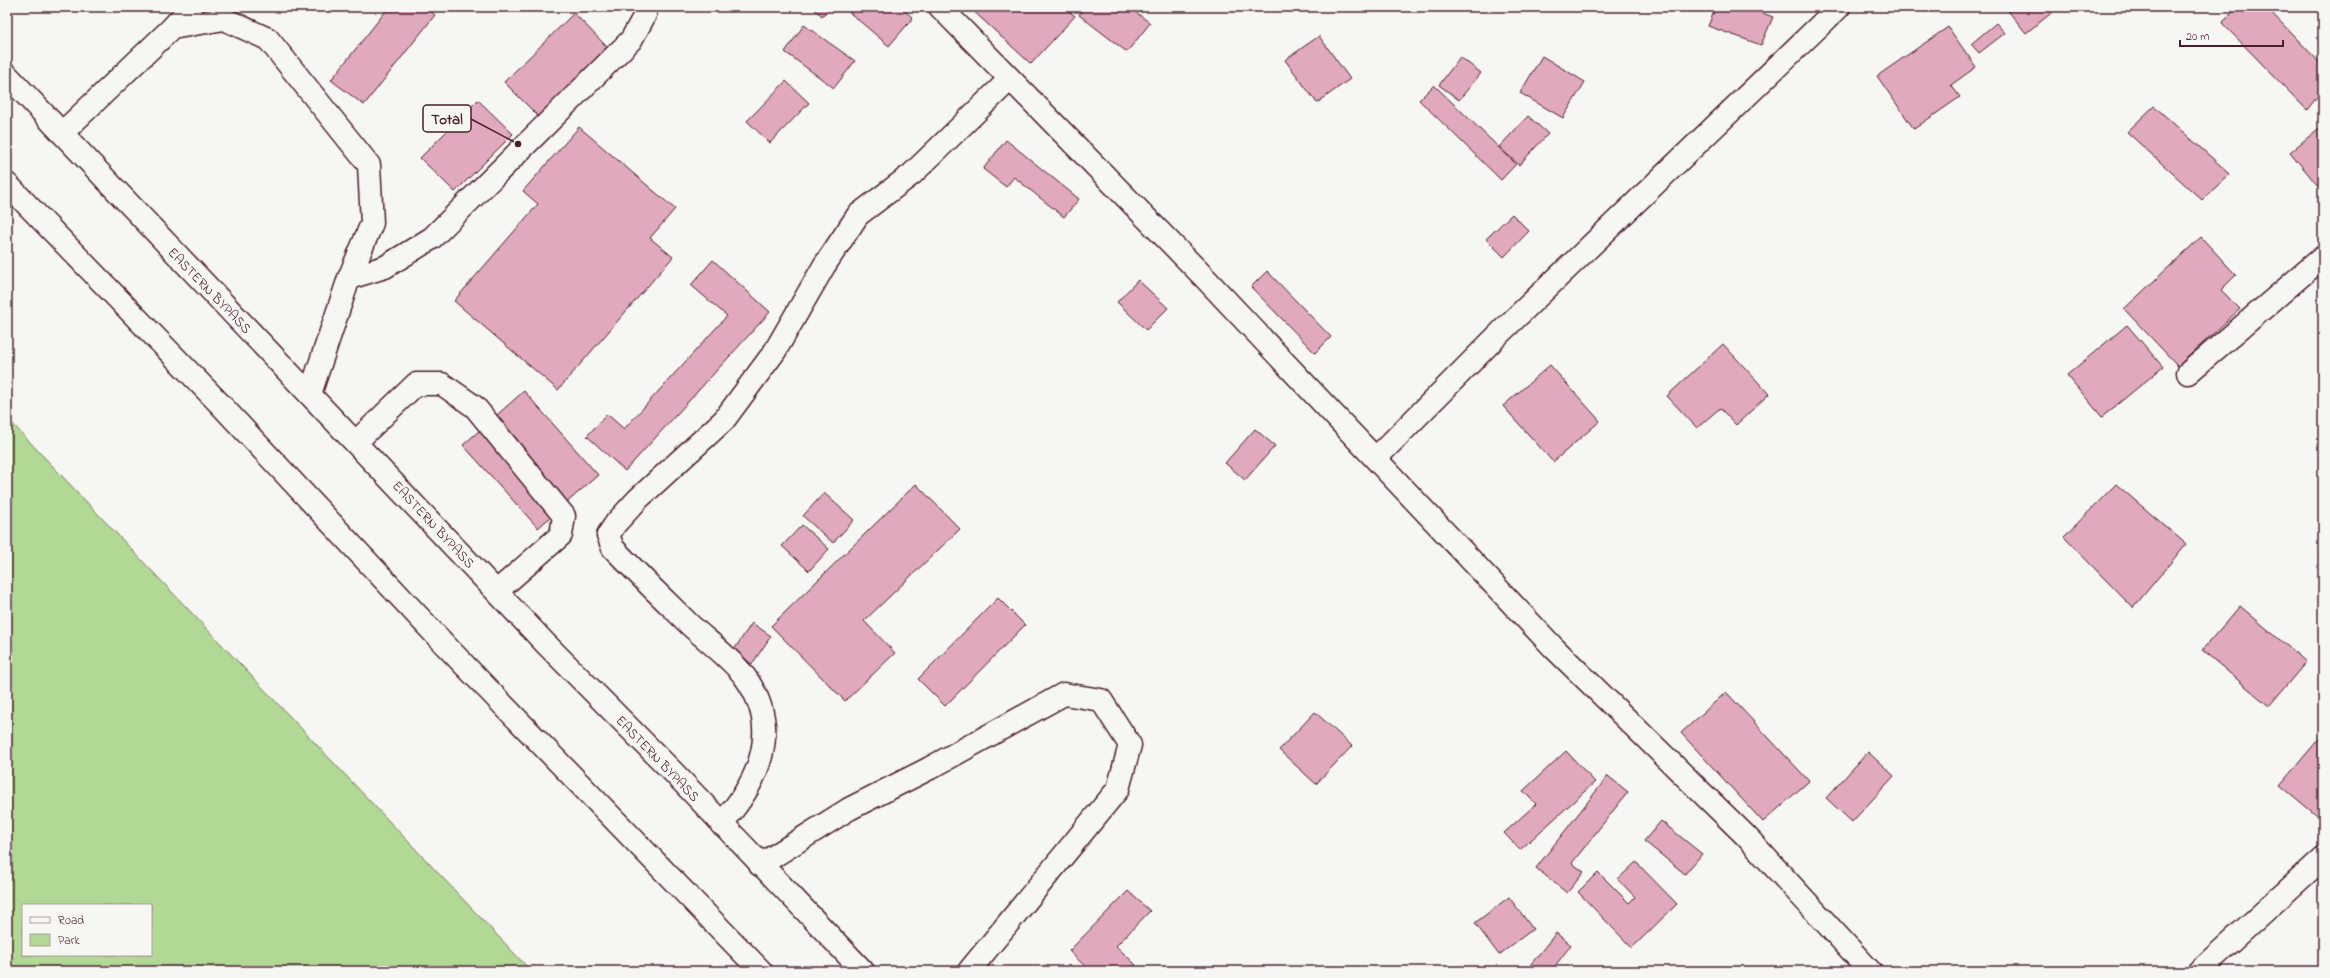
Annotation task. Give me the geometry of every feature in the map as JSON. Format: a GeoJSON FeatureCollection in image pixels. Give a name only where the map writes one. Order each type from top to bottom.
{"type":"FeatureCollection","features":[{"type":"Feature","properties":{"kind":"street"},"geometry":{"type":"LineString","coordinates":[[62,133],[172,28],[191,7]]}},
{"type":"Feature","properties":{"kind":"street"},"geometry":{"type":"LineString","coordinates":[[349,278],[385,267],[432,238],[631,40],[645,15],[646,7]]}},
{"type":"Feature","properties":{"kind":"street"},"geometry":{"type":"LineString","coordinates":[[940,7],[1204,277],[1553,647],[1746,836],[1870,971]]}},
{"type":"Feature","properties":{"kind":"street"},"geometry":{"type":"LineString","coordinates":[[1376,458],[1502,331],[1839,7]]}},
{"type":"Feature","properties":{"kind":"street"},"geometry":{"type":"LineString","coordinates":[[172,28],[224,19],[268,39],[369,165],[372,222],[349,278],[310,394]]}},
{"type":"Feature","properties":{"kind":"street","name":"EASTERN BYPASS"},"geometry":{"type":"LineString","coordinates":[[7,75],[497,591],[674,773],[760,865],[863,971]]}},
{"type":"Feature","properties":{"kind":"street"},"geometry":{"type":"LineString","coordinates":[[721,824],[740,803],[756,776],[764,741],[761,708],[744,676],[613,548],[608,535],[616,523],[638,499],[724,420],[775,351],[824,266],[858,214],[912,174],[1010,80]]}},
{"type":"Feature","properties":{"kind":"street"},"geometry":{"type":"LineString","coordinates":[[7,184],[220,404],[447,647],[761,971]]}},
{"type":"Feature","properties":{"kind":"street"},"geometry":{"type":"LineString","coordinates":[[2188,373],[2323,257]]}},
{"type":"Feature","properties":{"kind":"street"},"geometry":{"type":"LineString","coordinates":[[356,442],[416,384],[442,384],[475,408],[564,516],[561,535],[497,591]]}},
{"type":"Feature","properties":{"kind":"street"},"geometry":{"type":"LineString","coordinates":[[760,865],[849,809],[930,768],[1064,694],[1101,700],[1130,745],[1118,789],[969,971]]}},
{"type":"Feature","properties":{"kind":"street"},"geometry":{"type":"LineString","coordinates":[[2199,971],[2323,858]]}},
{"type":"Feature","properties":{"kind":"green space"},"geometry":{"type":"Polygon","coordinates":[[[7,418],[531,971],[7,971],[7,418]]]}},
{"type":"Feature","properties":{"kind":"building"},"geometry":{"type":"Polygon","coordinates":[[[389,7],[425,7],[435,15],[364,105],[331,80],[389,7]]]}},
{"type":"Feature","properties":{"kind":"building"},"geometry":{"type":"Polygon","coordinates":[[[812,7],[831,7],[822,16],[812,7]]]}},
{"type":"Feature","properties":{"kind":"building"},"geometry":{"type":"Polygon","coordinates":[[[843,7],[900,7],[913,18],[889,46],[843,7]]]}},
{"type":"Feature","properties":{"kind":"building"},"geometry":{"type":"Polygon","coordinates":[[[969,7],[1064,7],[1075,16],[1031,64],[969,7]]]}},
{"type":"Feature","properties":{"kind":"building"},"geometry":{"type":"Polygon","coordinates":[[[1085,7],[1129,7],[1150,23],[1127,52],[1079,15],[1085,7]]]}},
{"type":"Feature","properties":{"kind":"building"},"geometry":{"type":"Polygon","coordinates":[[[1716,7],[1764,7],[1762,13],[1773,17],[1761,45],[1708,26],[1716,7]]]}},
{"type":"Feature","properties":{"kind":"building"},"geometry":{"type":"Polygon","coordinates":[[[2005,7],[2059,7],[2026,33],[2005,7]]]}},
{"type":"Feature","properties":{"kind":"building"},"geometry":{"type":"Polygon","coordinates":[[[2238,7],[2266,7],[2323,66],[2323,89],[2307,110],[2222,23],[2238,7]]]}},
{"type":"Feature","properties":{"kind":"building"},"geometry":{"type":"Polygon","coordinates":[[[574,13],[608,48],[538,116],[504,82],[574,13]]]}},
{"type":"Feature","properties":{"kind":"building"},"geometry":{"type":"Polygon","coordinates":[[[1996,23],[2005,33],[1979,53],[1971,44],[1996,23]]]}},
{"type":"Feature","properties":{"kind":"building"},"geometry":{"type":"Polygon","coordinates":[[[804,25],[855,61],[834,88],[785,52],[804,25]]]}},
{"type":"Feature","properties":{"kind":"building"},"geometry":{"type":"Polygon","coordinates":[[[1948,27],[1976,67],[1951,85],[1960,97],[1914,129],[1877,76],[1948,27]]]}},
{"type":"Feature","properties":{"kind":"building"},"geometry":{"type":"Polygon","coordinates":[[[1319,36],[1350,79],[1317,103],[1285,60],[1319,36]]]}},
{"type":"Feature","properties":{"kind":"building"},"geometry":{"type":"Polygon","coordinates":[[[1542,56],[1585,82],[1563,118],[1520,93],[1542,56]]]}},
{"type":"Feature","properties":{"kind":"building"},"geometry":{"type":"Polygon","coordinates":[[[1460,57],[1481,73],[1459,100],[1439,85],[1460,57]]]}},
{"type":"Feature","properties":{"kind":"building"},"geometry":{"type":"Polygon","coordinates":[[[786,81],[809,103],[770,143],[747,121],[786,81]]]}},
{"type":"Feature","properties":{"kind":"building"},"geometry":{"type":"Polygon","coordinates":[[[1434,85],[1516,164],[1501,180],[1419,100],[1434,85]]]}},
{"type":"Feature","properties":{"kind":"building"},"geometry":{"type":"Polygon","coordinates":[[[478,100],[513,134],[455,192],[420,158],[478,100]]]}},
{"type":"Feature","properties":{"kind":"building"},"geometry":{"type":"Polygon","coordinates":[[[2154,106],[2230,174],[2202,200],[2127,132],[2154,106]]]}},
{"type":"Feature","properties":{"kind":"building"},"geometry":{"type":"Polygon","coordinates":[[[1528,116],[1548,134],[1519,165],[1499,147],[1528,116]]]}},
{"type":"Feature","properties":{"kind":"building"},"geometry":{"type":"Polygon","coordinates":[[[2323,125],[2323,192],[2290,152],[2323,125]]]}},
{"type":"Feature","properties":{"kind":"building"},"geometry":{"type":"Polygon","coordinates":[[[579,127],[675,209],[650,238],[673,257],[558,390],[454,301],[538,204],[523,191],[579,127]]]}},
{"type":"Feature","properties":{"kind":"building"},"geometry":{"type":"Polygon","coordinates":[[[1006,140],[1079,199],[1064,217],[1014,177],[1006,187],[983,169],[1006,140]]]}},
{"type":"Feature","properties":{"kind":"building"},"geometry":{"type":"Polygon","coordinates":[[[1512,214],[1529,231],[1504,257],[1486,239],[1512,214]]]}},
{"type":"Feature","properties":{"kind":"building"},"geometry":{"type":"Polygon","coordinates":[[[2201,237],[2236,275],[2221,290],[2240,309],[2178,366],[2124,309],[2201,237]]]}},
{"type":"Feature","properties":{"kind":"building"},"geometry":{"type":"Polygon","coordinates":[[[713,260],[770,312],[625,471],[587,436],[607,414],[624,429],[727,316],[691,285],[713,260]]]}},
{"type":"Feature","properties":{"kind":"building"},"geometry":{"type":"Polygon","coordinates":[[[1267,271],[1331,337],[1315,353],[1251,287],[1267,271]]]}},
{"type":"Feature","properties":{"kind":"building"},"geometry":{"type":"Polygon","coordinates":[[[1138,280],[1168,308],[1146,330],[1117,302],[1138,280]]]}},
{"type":"Feature","properties":{"kind":"building"},"geometry":{"type":"Polygon","coordinates":[[[2127,325],[2163,367],[2102,417],[2067,375],[2127,325]]]}},
{"type":"Feature","properties":{"kind":"building"},"geometry":{"type":"Polygon","coordinates":[[[1723,344],[1769,394],[1736,425],[1720,408],[1697,428],[1667,396],[1723,344]]]}},
{"type":"Feature","properties":{"kind":"building"},"geometry":{"type":"Polygon","coordinates":[[[1550,365],[1600,421],[1553,462],[1503,406],[1550,365]]]}},
{"type":"Feature","properties":{"kind":"building"},"geometry":{"type":"Polygon","coordinates":[[[524,391],[598,475],[538,528],[463,445],[524,391]]]}},
{"type":"Feature","properties":{"kind":"building"},"geometry":{"type":"Polygon","coordinates":[[[1255,429],[1275,446],[1245,480],[1225,463],[1255,429]]]}},
{"type":"Feature","properties":{"kind":"building"},"geometry":{"type":"Polygon","coordinates":[[[916,484],[960,529],[864,621],[895,653],[845,701],[771,626],[916,484]]]}},
{"type":"Feature","properties":{"kind":"building"},"geometry":{"type":"Polygon","coordinates":[[[2116,484],[2186,544],[2133,608],[2064,537],[2116,484]]]}},
{"type":"Feature","properties":{"kind":"building"},"geometry":{"type":"Polygon","coordinates":[[[824,493],[854,520],[833,543],[803,516],[824,493]]]}},
{"type":"Feature","properties":{"kind":"building"},"geometry":{"type":"Polygon","coordinates":[[[802,525],[829,549],[809,571],[782,546],[802,525]]]}},
{"type":"Feature","properties":{"kind":"building"},"geometry":{"type":"Polygon","coordinates":[[[998,598],[1025,625],[945,706],[918,679],[998,598]]]}},
{"type":"Feature","properties":{"kind":"building"},"geometry":{"type":"Polygon","coordinates":[[[2240,606],[2306,662],[2269,706],[2202,650],[2240,606]]]}},
{"type":"Feature","properties":{"kind":"building"},"geometry":{"type":"Polygon","coordinates":[[[752,623],[771,636],[752,664],[733,651],[752,623]]]}},
{"type":"Feature","properties":{"kind":"building"},"geometry":{"type":"Polygon","coordinates":[[[1726,692],[1809,781],[1763,822],[1681,733],[1726,692]]]}},
{"type":"Feature","properties":{"kind":"building"},"geometry":{"type":"Polygon","coordinates":[[[1315,712],[1352,746],[1316,784],[1279,750],[1315,712]]]}},
{"type":"Feature","properties":{"kind":"building"},"geometry":{"type":"Polygon","coordinates":[[[2323,734],[2323,820],[2322,820],[2280,785],[2323,734]]]}},
{"type":"Feature","properties":{"kind":"building"},"geometry":{"type":"Polygon","coordinates":[[[1566,751],[1595,782],[1520,850],[1504,833],[1536,804],[1523,791],[1566,751]]]}},
{"type":"Feature","properties":{"kind":"building"},"geometry":{"type":"Polygon","coordinates":[[[1868,752],[1894,776],[1852,822],[1826,798],[1868,752]]]}},
{"type":"Feature","properties":{"kind":"building"},"geometry":{"type":"Polygon","coordinates":[[[1608,776],[1628,792],[1572,863],[1584,872],[1567,893],[1536,868],[1608,776]]]}},
{"type":"Feature","properties":{"kind":"building"},"geometry":{"type":"Polygon","coordinates":[[[1661,821],[1702,854],[1685,874],[1644,841],[1661,821]]]}},
{"type":"Feature","properties":{"kind":"building"},"geometry":{"type":"Polygon","coordinates":[[[1636,862],[1677,904],[1632,948],[1578,892],[1598,872],[1629,903],[1635,897],[1618,879],[1636,862]]]}},
{"type":"Feature","properties":{"kind":"building"},"geometry":{"type":"Polygon","coordinates":[[[1128,891],[1150,911],[1116,946],[1136,965],[1131,971],[1090,971],[1069,951],[1128,891]]]}},
{"type":"Feature","properties":{"kind":"building"},"geometry":{"type":"Polygon","coordinates":[[[1509,897],[1533,929],[1499,955],[1475,923],[1509,897]]]}},
{"type":"Feature","properties":{"kind":"building"},"geometry":{"type":"Polygon","coordinates":[[[1556,933],[1571,945],[1551,971],[1540,971],[1531,964],[1556,933]]]}},
{"type":"Feature","properties":{"kind":"place","name":"Total"},"geometry":{"type":"Point","coordinates":[518,144]}}]}
